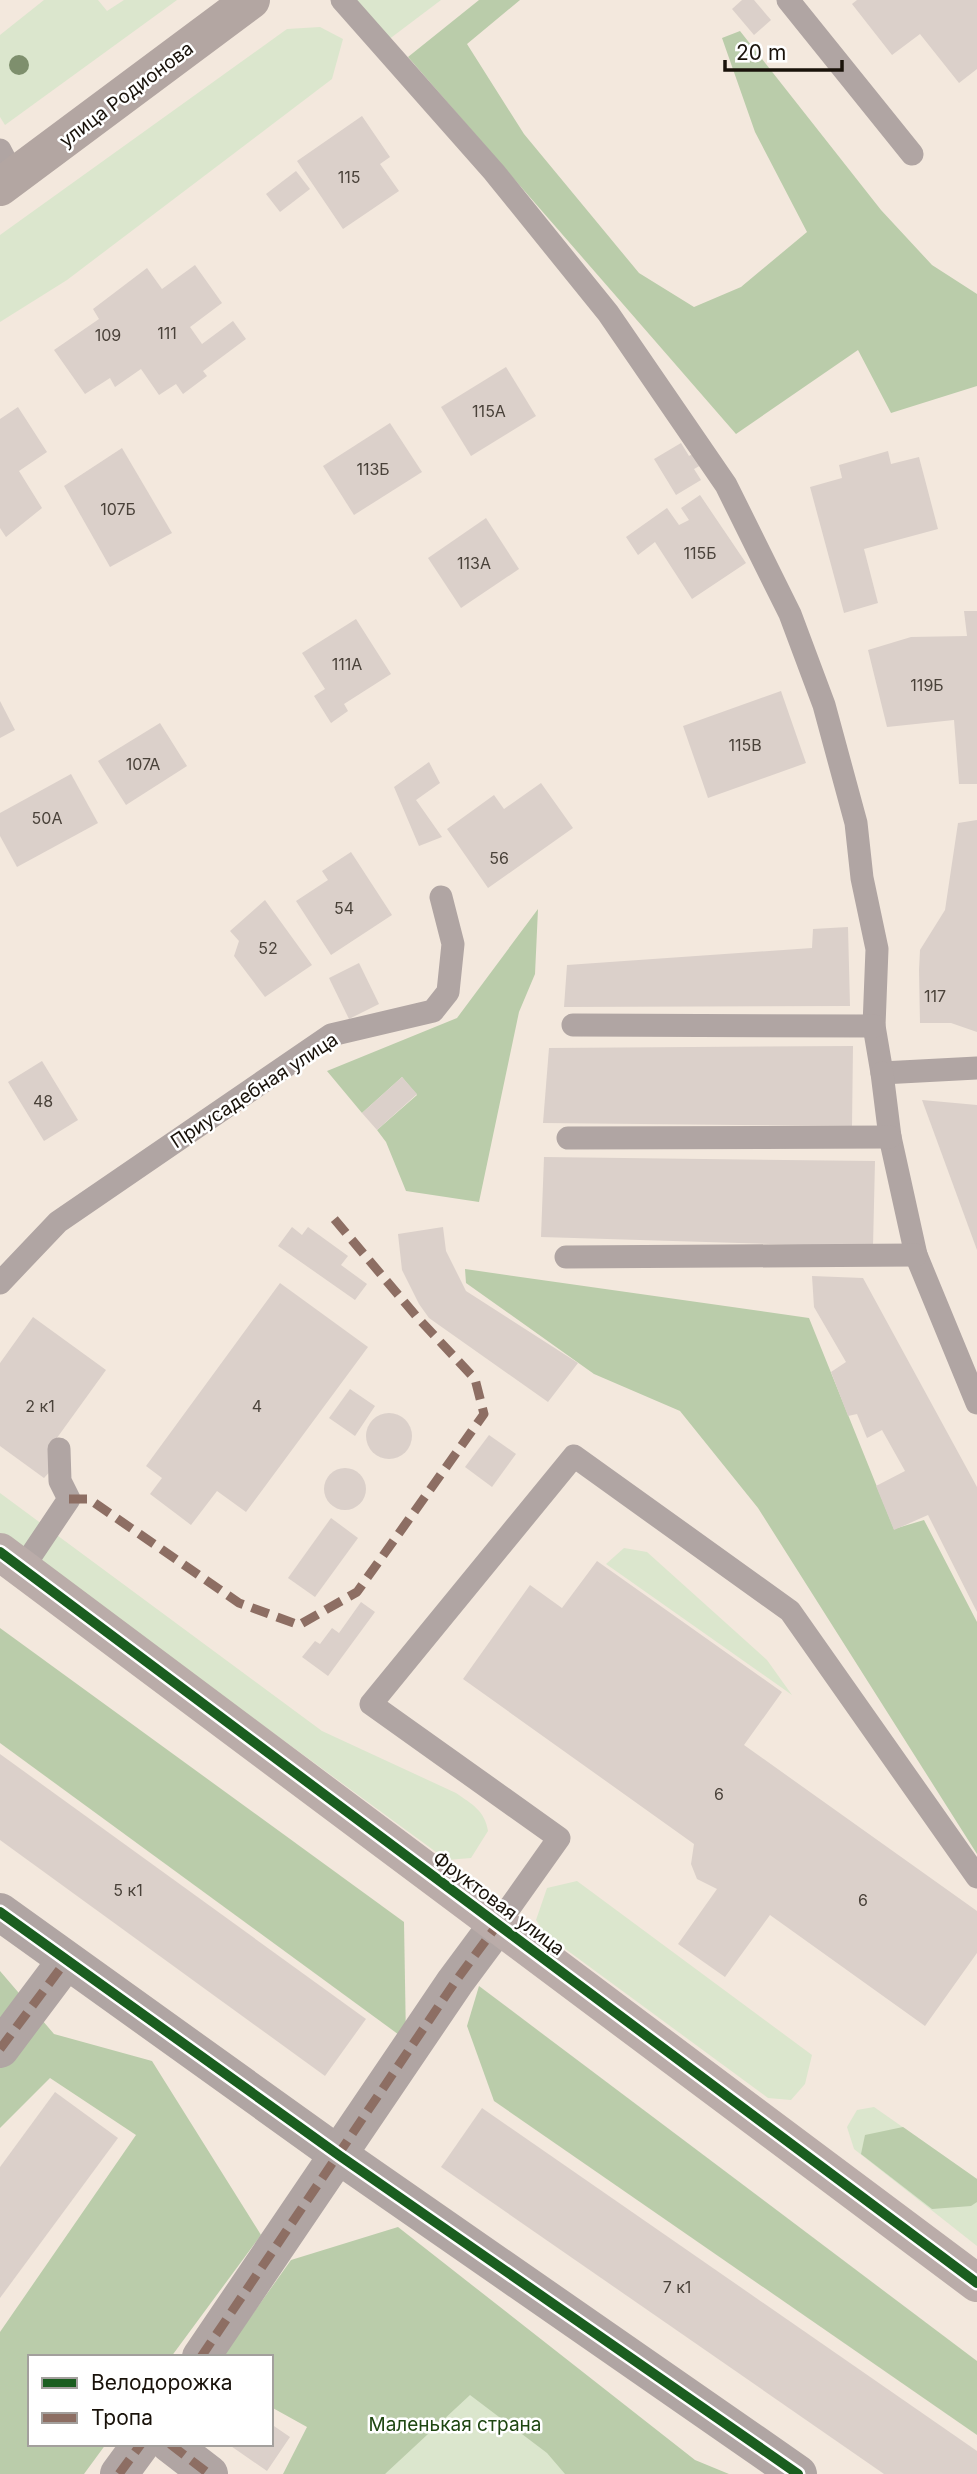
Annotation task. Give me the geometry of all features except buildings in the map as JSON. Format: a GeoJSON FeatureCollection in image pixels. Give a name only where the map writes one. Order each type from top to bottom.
{"type":"FeatureCollection","features":[{"type":"Feature","properties":{"kind":"main road","name":"улица Родионова"},"geometry":{"type":"LineString","coordinates":[[5,171],[251,0]]}},
{"type":"Feature","properties":{"kind":"street","name":"Фруктовая улица"},"geometry":{"type":"LineString","coordinates":[[11,1560],[977,2283]]}},
{"type":"Feature","properties":{"kind":"street"},"geometry":{"type":"LineString","coordinates":[[0,1912],[340,2156],[798,2474]]}},
{"type":"Feature","properties":{"kind":"street"},"geometry":{"type":"LineString","coordinates":[[202,2355],[340,2156],[455,1982],[498,1924]]}},
{"type":"Feature","properties":{"kind":"street"},"geometry":{"type":"LineString","coordinates":[[0,2049],[66,1961]]}},
{"type":"Feature","properties":{"kind":"street"},"geometry":{"type":"LineString","coordinates":[[119,2474],[140,2446]]}},
{"type":"Feature","properties":{"kind":"street"},"geometry":{"type":"LineString","coordinates":[[173,2446],[209,2474]]}},
{"type":"Feature","properties":{"kind":"lane"},"geometry":{"type":"LineString","coordinates":[[342,0],[403,65],[608,313],[726,485],[790,614],[824,705],[856,823],[862,878],[877,949],[874,1026],[883,1073],[890,1137],[916,1255],[977,1403]]}},
{"type":"Feature","properties":{"kind":"lane"},"geometry":{"type":"LineString","coordinates":[[788,0],[912,154]]}},
{"type":"Feature","properties":{"kind":"lane","name":"Приусадебная улица"},"geometry":{"type":"LineString","coordinates":[[0,1283],[58,1223],[331,1035],[433,1011],[448,992],[453,944],[441,897]]}},
{"type":"Feature","properties":{"kind":"lane"},"geometry":{"type":"LineString","coordinates":[[573,1025],[874,1026]]}},
{"type":"Feature","properties":{"kind":"lane"},"geometry":{"type":"LineString","coordinates":[[883,1073],[956,1067],[977,1068]]}},
{"type":"Feature","properties":{"kind":"lane"},"geometry":{"type":"LineString","coordinates":[[568,1138],[890,1137]]}},
{"type":"Feature","properties":{"kind":"lane"},"geometry":{"type":"LineString","coordinates":[[566,1256],[916,1255]]}},
{"type":"Feature","properties":{"kind":"lane"},"geometry":{"type":"LineString","coordinates":[[11,1560],[69,1499],[60,1482],[59,1449]]}},
{"type":"Feature","properties":{"kind":"lane"},"geometry":{"type":"LineString","coordinates":[[498,1924],[559,1838],[371,1704],[575,1456],[790,1611],[977,1877]]}},
{"type":"Feature","properties":{"kind":"green space"},"geometry":{"type":"Polygon","coordinates":[[[44,0],[98,0],[107,11],[124,0],[177,0],[5,125],[0,117],[0,35],[44,0]]]}},
{"type":"Feature","properties":{"kind":"green space"},"geometry":{"type":"Polygon","coordinates":[[[352,0],[441,0],[388,40],[352,0]]]}},
{"type":"Feature","properties":{"kind":"green space"},"geometry":{"type":"Polygon","coordinates":[[[479,0],[520,0],[467,44],[524,134],[639,273],[694,307],[741,287],[807,232],[755,132],[722,38],[740,31],[881,210],[932,265],[977,294],[977,386],[891,413],[858,350],[736,434],[408,57],[479,0]]]}},
{"type":"Feature","properties":{"kind":"green space"},"geometry":{"type":"Polygon","coordinates":[[[320,27],[343,39],[332,79],[67,280],[0,322],[0,235],[287,29],[320,27]]]}},
{"type":"Feature","properties":{"kind":"green space"},"geometry":{"type":"Polygon","coordinates":[[[538,909],[535,974],[519,1012],[479,1202],[406,1191],[386,1142],[377,1130],[417,1095],[402,1077],[362,1113],[327,1071],[457,1018],[538,909]]]}},
{"type":"Feature","properties":{"kind":"green space"},"geometry":{"type":"Polygon","coordinates":[[[465,1269],[809,1318],[894,1529],[924,1520],[977,1622],[977,1854],[758,1508],[680,1411],[594,1374],[466,1283],[465,1269]]]}},
{"type":"Feature","properties":{"kind":"green space"},"geometry":{"type":"Polygon","coordinates":[[[0,1493],[322,1731],[456,1793],[472,1805],[481,1813],[488,1831],[471,1858],[447,1860],[0,1533],[0,1493]]]}},
{"type":"Feature","properties":{"kind":"green space"},"geometry":{"type":"Polygon","coordinates":[[[624,1548],[647,1552],[767,1660],[792,1695],[606,1564],[624,1548]]]}},
{"type":"Feature","properties":{"kind":"green space"},"geometry":{"type":"Polygon","coordinates":[[[0,1628],[404,1922],[406,2040],[0,1743],[0,1628]]]}},
{"type":"Feature","properties":{"kind":"green space"},"geometry":{"type":"Polygon","coordinates":[[[577,1881],[812,2055],[805,2084],[791,2100],[768,2098],[545,1934],[536,1920],[547,1888],[577,1881]]]}},
{"type":"Feature","properties":{"kind":"green space"},"geometry":{"type":"Polygon","coordinates":[[[0,1971],[54,2034],[152,2061],[261,2235],[172,2355],[28,2355],[28,2446],[105,2446],[84,2474],[0,2474],[0,2332],[136,2135],[50,2078],[0,2128],[0,1971]]]}},
{"type":"Feature","properties":{"kind":"green space"},"geometry":{"type":"Polygon","coordinates":[[[479,1986],[977,2361],[977,2435],[494,2101],[467,2026],[479,1986]]]}},
{"type":"Feature","properties":{"kind":"green space"},"geometry":{"type":"Polygon","coordinates":[[[874,2107],[977,2179],[977,2246],[854,2149],[847,2127],[857,2110],[874,2107]]]}},
{"type":"Feature","properties":{"kind":"green space"},"geometry":{"type":"Polygon","coordinates":[[[903,2127],[977,2179],[977,2202],[971,2206],[932,2209],[861,2154],[865,2135],[903,2127]]]}},
{"type":"Feature","properties":{"kind":"green space"},"geometry":{"type":"Polygon","coordinates":[[[398,2227],[695,2460],[729,2474],[565,2474],[547,2453],[470,2395],[385,2474],[283,2474],[307,2427],[273,2408],[273,2355],[223,2355],[291,2260],[398,2227]]]}},
{"type":"Feature","properties":{"kind":"green space","name":"Маленькая страна"},"geometry":{"type":"Polygon","coordinates":[[[441,2355],[606,2474],[360,2474],[441,2355]]]}},
{"type":"Feature","properties":{"kind":"marked path"},"geometry":{"type":"LineString","coordinates":[[69,1499],[89,1499],[239,1603],[299,1625],[357,1592],[484,1414],[475,1379],[417,1317],[330,1214]]}},
{"type":"Feature","properties":{"kind":"marked path"},"geometry":{"type":"LineString","coordinates":[[202,2355],[455,1982],[498,1924]]}},
{"type":"Feature","properties":{"kind":"marked path"},"geometry":{"type":"LineString","coordinates":[[0,2049],[66,1961]]}},
{"type":"Feature","properties":{"kind":"marked path"},"geometry":{"type":"LineString","coordinates":[[119,2474],[140,2446]]}},
{"type":"Feature","properties":{"kind":"marked path"},"geometry":{"type":"LineString","coordinates":[[173,2446],[209,2474]]}},
{"type":"Feature","properties":{"kind":"cycle path"},"geometry":{"type":"LineString","coordinates":[[0,1552],[977,2283]]}},
{"type":"Feature","properties":{"kind":"cycle path"},"geometry":{"type":"LineString","coordinates":[[0,1912],[340,2156],[798,2474]]}}]}
